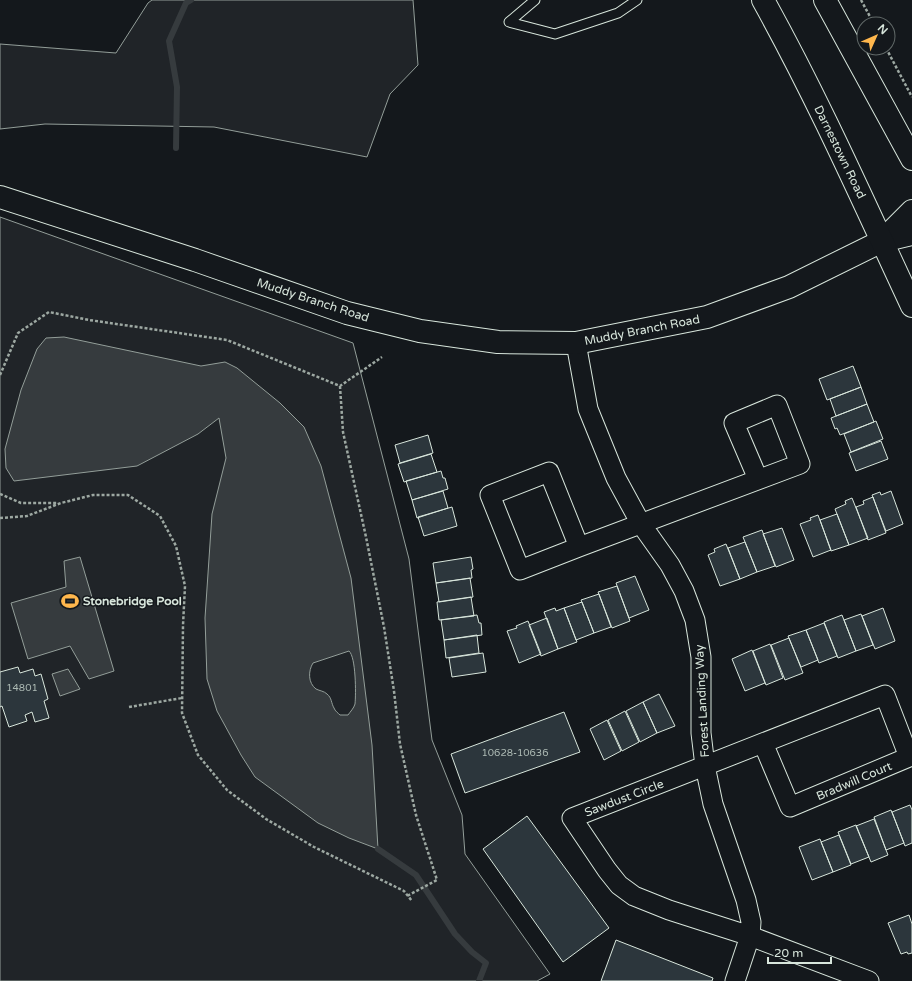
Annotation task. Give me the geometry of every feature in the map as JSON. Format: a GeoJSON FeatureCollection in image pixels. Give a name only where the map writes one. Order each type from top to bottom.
{"type":"FeatureCollection","features":[{"type":"Feature","properties":{"kind":"main road","name":"Darnestown Road"},"geometry":{"type":"LineString","coordinates":[[763,0],[858,188],[912,306]]}},
{"type":"Feature","properties":{"kind":"main road"},"geometry":{"type":"LineString","coordinates":[[825,0],[912,159]]}},
{"type":"Feature","properties":{"kind":"main road","name":"Muddy Branch Road"},"geometry":{"type":"LineString","coordinates":[[0,197],[196,260],[347,313],[420,332],[490,341],[576,343],[706,317],[790,287],[882,241],[912,234]]}},
{"type":"Feature","properties":{"kind":"main road","name":"Muddy Branch Road"},"geometry":{"type":"LineString","coordinates":[[882,241],[912,211]]}},
{"type":"Feature","properties":{"kind":"street","name":"Forest Landing Way"},"geometry":{"type":"LineString","coordinates":[[576,343],[588,409],[616,478],[641,524],[670,565],[684,591],[695,620],[702,657],[701,733],[705,766],[713,804],[746,900],[751,922],[750,936],[735,981]]}},
{"type":"Feature","properties":{"kind":"street"},"geometry":{"type":"LineString","coordinates":[[579,547],[549,472],[490,495],[520,570],[758,479]]}},
{"type":"Feature","properties":{"kind":"street","name":"Bradwill Court"},"geometry":{"type":"LineString","coordinates":[[705,766],[884,694],[909,757],[790,807],[763,743]]}},
{"type":"Feature","properties":{"kind":"street","name":"Sawdust Circle"},"geometry":{"type":"LineString","coordinates":[[705,766],[572,818],[607,870],[619,884],[634,896],[669,910],[750,936]]}},
{"type":"Feature","properties":{"kind":"street"},"geometry":{"type":"LineString","coordinates":[[750,936],[870,981]]}},
{"type":"Feature","properties":{"kind":"lane"},"geometry":{"type":"LineString","coordinates":[[535,0],[510,22],[556,34],[618,13],[637,0]]}},
{"type":"Feature","properties":{"kind":"path"},"geometry":{"type":"LineString","coordinates":[[861,0],[870,16]]}},
{"type":"Feature","properties":{"kind":"path"},"geometry":{"type":"LineString","coordinates":[[890,56],[912,97]]}},
{"type":"Feature","properties":{"kind":"path"},"geometry":{"type":"LineString","coordinates":[[0,375],[18,333],[49,312],[89,320],[227,340],[340,386]]}},
{"type":"Feature","properties":{"kind":"path"},"geometry":{"type":"LineString","coordinates":[[340,386],[382,357]]}},
{"type":"Feature","properties":{"kind":"path"},"geometry":{"type":"LineString","coordinates":[[340,386],[343,432],[384,627],[394,691],[400,744],[416,815],[438,880],[407,896]]}},
{"type":"Feature","properties":{"kind":"path"},"geometry":{"type":"LineString","coordinates":[[0,494],[22,503],[60,503]]}},
{"type":"Feature","properties":{"kind":"path"},"geometry":{"type":"LineString","coordinates":[[0,518],[27,516],[60,503],[93,495],[128,495],[160,516],[176,546],[185,586],[182,713],[198,755],[227,790],[266,819],[314,847],[404,891],[412,901]]}},
{"type":"Feature","properties":{"kind":"path"},"geometry":{"type":"LineString","coordinates":[[129,707],[182,698]]}},
{"type":"Feature","properties":{"kind":"shaded area"},"geometry":{"type":"Polygon","coordinates":[[[152,0],[413,0],[418,65],[390,94],[367,157],[214,127],[45,124],[0,129],[0,44],[116,53],[148,3],[152,0]]]}},
{"type":"Feature","properties":{"kind":"shaded area"},"geometry":{"type":"Polygon","coordinates":[[[0,217],[353,343],[409,559],[432,740],[462,815],[465,854],[550,974],[537,981],[0,981],[0,217]]]}},
{"type":"Feature","properties":{"kind":"shaded area"},"geometry":{"type":"Polygon","coordinates":[[[64,337],[201,366],[225,362],[237,368],[280,403],[304,427],[321,466],[351,578],[372,745],[378,849],[349,838],[318,823],[255,777],[217,711],[207,679],[205,618],[212,514],[226,458],[219,418],[198,434],[137,466],[14,481],[6,468],[5,449],[21,390],[37,349],[46,338],[64,337]],[[349,651],[313,663],[310,670],[311,684],[316,689],[325,692],[329,696],[334,709],[340,715],[348,715],[355,704],[355,676],[349,651]]]}},
{"type":"Feature","properties":{"kind":"shaded area"},"geometry":{"type":"Polygon","coordinates":[[[80,557],[114,671],[89,679],[70,646],[28,659],[11,603],[66,587],[64,561],[80,557]]]}},
{"type":"Feature","properties":{"kind":"shaded area"},"geometry":{"type":"Polygon","coordinates":[[[68,669],[80,689],[60,696],[52,674],[68,669]]]}},
{"type":"Feature","properties":{"kind":"building"},"geometry":{"type":"Polygon","coordinates":[[[853,366],[861,387],[827,400],[819,379],[853,366]]]}},
{"type":"Feature","properties":{"kind":"building"},"geometry":{"type":"Polygon","coordinates":[[[861,387],[867,404],[836,416],[830,399],[861,387]]]}},
{"type":"Feature","properties":{"kind":"building"},"geometry":{"type":"Polygon","coordinates":[[[867,404],[874,422],[840,435],[837,428],[835,429],[831,418],[867,404]]]}},
{"type":"Feature","properties":{"kind":"building"},"geometry":{"type":"Polygon","coordinates":[[[876,421],[883,439],[851,452],[844,434],[876,421]]]}},
{"type":"Feature","properties":{"kind":"building"},"geometry":{"type":"Polygon","coordinates":[[[428,435],[433,453],[400,463],[395,445],[428,435]]]}},
{"type":"Feature","properties":{"kind":"building"},"geometry":{"type":"Polygon","coordinates":[[[881,441],[888,459],[856,471],[849,453],[881,441]]]}},
{"type":"Feature","properties":{"kind":"building"},"geometry":{"type":"Polygon","coordinates":[[[431,454],[437,472],[404,482],[398,464],[431,454]]]}},
{"type":"Feature","properties":{"kind":"building"},"geometry":{"type":"Polygon","coordinates":[[[441,471],[448,489],[412,500],[406,481],[441,471]]]}},
{"type":"Feature","properties":{"kind":"building"},"geometry":{"type":"Polygon","coordinates":[[[443,491],[448,508],[417,518],[412,500],[443,491]]]}},
{"type":"Feature","properties":{"kind":"building"},"geometry":{"type":"Polygon","coordinates":[[[891,491],[903,524],[886,531],[872,495],[880,492],[881,495],[891,491]]]}},
{"type":"Feature","properties":{"kind":"building"},"geometry":{"type":"Polygon","coordinates":[[[873,497],[886,533],[868,540],[856,507],[864,504],[863,501],[873,497]]]}},
{"type":"Feature","properties":{"kind":"building"},"geometry":{"type":"Polygon","coordinates":[[[852,498],[868,538],[849,545],[835,509],[846,504],[845,501],[852,498]]]}},
{"type":"Feature","properties":{"kind":"building"},"geometry":{"type":"Polygon","coordinates":[[[452,507],[457,526],[424,536],[418,517],[452,507]]]}},
{"type":"Feature","properties":{"kind":"building"},"geometry":{"type":"Polygon","coordinates":[[[837,514],[849,545],[831,551],[820,520],[837,514]]]}},
{"type":"Feature","properties":{"kind":"building"},"geometry":{"type":"Polygon","coordinates":[[[818,515],[831,550],[813,557],[800,524],[811,520],[810,518],[818,515]]]}},
{"type":"Feature","properties":{"kind":"building"},"geometry":{"type":"Polygon","coordinates":[[[782,528],[794,560],[776,567],[763,534],[782,528]]]}},
{"type":"Feature","properties":{"kind":"building"},"geometry":{"type":"Polygon","coordinates":[[[762,530],[775,566],[757,572],[743,537],[762,530]]]}},
{"type":"Feature","properties":{"kind":"building"},"geometry":{"type":"Polygon","coordinates":[[[745,542],[757,572],[740,579],[728,548],[745,542]]]}},
{"type":"Feature","properties":{"kind":"building"},"geometry":{"type":"Polygon","coordinates":[[[726,544],[740,579],[720,586],[708,555],[715,552],[714,549],[726,544]]]}},
{"type":"Feature","properties":{"kind":"building"},"geometry":{"type":"Polygon","coordinates":[[[471,557],[473,569],[471,570],[472,578],[436,583],[433,563],[471,557]]]}},
{"type":"Feature","properties":{"kind":"building"},"geometry":{"type":"Polygon","coordinates":[[[635,576],[649,610],[629,618],[616,583],[635,576]]]}},
{"type":"Feature","properties":{"kind":"building"},"geometry":{"type":"Polygon","coordinates":[[[470,578],[473,597],[439,602],[436,583],[470,578]]]}},
{"type":"Feature","properties":{"kind":"building"},"geometry":{"type":"Polygon","coordinates":[[[617,586],[630,621],[612,628],[598,592],[617,586]]]}},
{"type":"Feature","properties":{"kind":"building"},"geometry":{"type":"Polygon","coordinates":[[[599,594],[611,627],[594,633],[581,600],[599,594]]]}},
{"type":"Feature","properties":{"kind":"building"},"geometry":{"type":"Polygon","coordinates":[[[471,597],[474,616],[439,620],[437,602],[471,597]]]}},
{"type":"Feature","properties":{"kind":"building"},"geometry":{"type":"Polygon","coordinates":[[[582,602],[594,633],[576,640],[564,608],[582,602]]]}},
{"type":"Feature","properties":{"kind":"building"},"geometry":{"type":"Polygon","coordinates":[[[555,608],[556,611],[564,608],[577,642],[558,649],[544,612],[555,608]]]}},
{"type":"Feature","properties":{"kind":"building"},"geometry":{"type":"Polygon","coordinates":[[[883,608],[895,641],[875,649],[862,616],[883,608]]]}},
{"type":"Feature","properties":{"kind":"building"},"geometry":{"type":"Polygon","coordinates":[[[861,614],[873,645],[856,651],[844,620],[861,614]]]}},
{"type":"Feature","properties":{"kind":"building"},"geometry":{"type":"Polygon","coordinates":[[[477,615],[479,623],[481,623],[482,635],[444,640],[441,620],[477,615]]]}},
{"type":"Feature","properties":{"kind":"building"},"geometry":{"type":"Polygon","coordinates":[[[842,615],[856,651],[838,658],[824,622],[842,615]]]}},
{"type":"Feature","properties":{"kind":"building"},"geometry":{"type":"Polygon","coordinates":[[[547,618],[558,649],[541,656],[529,625],[547,618]]]}},
{"type":"Feature","properties":{"kind":"building"},"geometry":{"type":"Polygon","coordinates":[[[528,621],[541,654],[519,663],[507,631],[517,628],[516,626],[528,621]]]}},
{"type":"Feature","properties":{"kind":"building"},"geometry":{"type":"Polygon","coordinates":[[[824,623],[837,656],[819,663],[806,630],[824,623]]]}},
{"type":"Feature","properties":{"kind":"building"},"geometry":{"type":"Polygon","coordinates":[[[806,630],[818,660],[801,667],[788,636],[806,630]]]}},
{"type":"Feature","properties":{"kind":"building"},"geometry":{"type":"Polygon","coordinates":[[[477,635],[479,653],[446,658],[444,640],[477,635]]]}},
{"type":"Feature","properties":{"kind":"building"},"geometry":{"type":"Polygon","coordinates":[[[789,638],[803,673],[785,680],[771,645],[789,638]]]}},
{"type":"Feature","properties":{"kind":"building"},"geometry":{"type":"Polygon","coordinates":[[[770,644],[783,678],[766,685],[753,651],[770,644]]]}},
{"type":"Feature","properties":{"kind":"building"},"geometry":{"type":"Polygon","coordinates":[[[752,650],[765,683],[745,691],[732,659],[752,650]]]}},
{"type":"Feature","properties":{"kind":"building"},"geometry":{"type":"Polygon","coordinates":[[[483,653],[486,672],[452,677],[449,658],[483,653]]]}},
{"type":"Feature","properties":{"kind":"building"},"geometry":{"type":"Polygon","coordinates":[[[18,667],[20,673],[33,669],[35,676],[41,674],[48,699],[44,701],[49,718],[35,722],[32,712],[25,715],[27,721],[9,727],[2,706],[0,707],[0,672],[18,667]]]}},
{"type":"Feature","properties":{"kind":"building"},"geometry":{"type":"Polygon","coordinates":[[[659,694],[675,726],[657,733],[643,702],[659,694]]]}},
{"type":"Feature","properties":{"kind":"building"},"geometry":{"type":"Polygon","coordinates":[[[643,702],[657,733],[640,742],[626,711],[643,702]]]}},
{"type":"Feature","properties":{"kind":"building"},"geometry":{"type":"Polygon","coordinates":[[[625,711],[639,742],[622,751],[608,720],[625,711]]]}},
{"type":"Feature","properties":{"kind":"building"},"geometry":{"type":"Polygon","coordinates":[[[564,712],[580,752],[465,793],[451,754],[564,712]]]}},
{"type":"Feature","properties":{"kind":"building"},"geometry":{"type":"Polygon","coordinates":[[[607,720],[621,751],[604,760],[590,729],[607,720]]]}},
{"type":"Feature","properties":{"kind":"building"},"geometry":{"type":"Polygon","coordinates":[[[910,805],[912,810],[912,843],[905,846],[892,812],[910,805]]]}},
{"type":"Feature","properties":{"kind":"building"},"geometry":{"type":"Polygon","coordinates":[[[891,810],[904,843],[886,850],[874,817],[891,810]]]}},
{"type":"Feature","properties":{"kind":"building"},"geometry":{"type":"Polygon","coordinates":[[[527,816],[609,928],[563,962],[483,849],[527,816]]]}},
{"type":"Feature","properties":{"kind":"building"},"geometry":{"type":"Polygon","coordinates":[[[874,819],[888,855],[871,862],[856,826],[874,819]]]}},
{"type":"Feature","properties":{"kind":"building"},"geometry":{"type":"Polygon","coordinates":[[[856,825],[869,857],[851,864],[838,832],[856,825]]]}},
{"type":"Feature","properties":{"kind":"building"},"geometry":{"type":"Polygon","coordinates":[[[839,835],[851,865],[833,872],[821,842],[839,835]]]}},
{"type":"Feature","properties":{"kind":"building"},"geometry":{"type":"Polygon","coordinates":[[[820,839],[833,872],[812,880],[799,847],[820,839]]]}},
{"type":"Feature","properties":{"kind":"building"},"geometry":{"type":"Polygon","coordinates":[[[909,915],[912,924],[912,953],[908,954],[907,952],[901,954],[888,923],[909,915]]]}},
{"type":"Feature","properties":{"kind":"building"},"geometry":{"type":"Polygon","coordinates":[[[616,940],[713,978],[712,981],[601,981],[616,940]]]}},
{"type":"Feature","properties":{"kind":"waterway"},"geometry":{"type":"LineString","coordinates":[[176,148],[177,87],[169,41],[186,3],[191,0]]}},
{"type":"Feature","properties":{"kind":"waterway"},"geometry":{"type":"LineString","coordinates":[[378,849],[416,875],[455,934],[472,952],[486,963],[479,981]]}},
{"type":"Feature","properties":{"kind":"place","name":"Stonebridge Pool"},"geometry":{"type":"Point","coordinates":[70,601]}}]}
